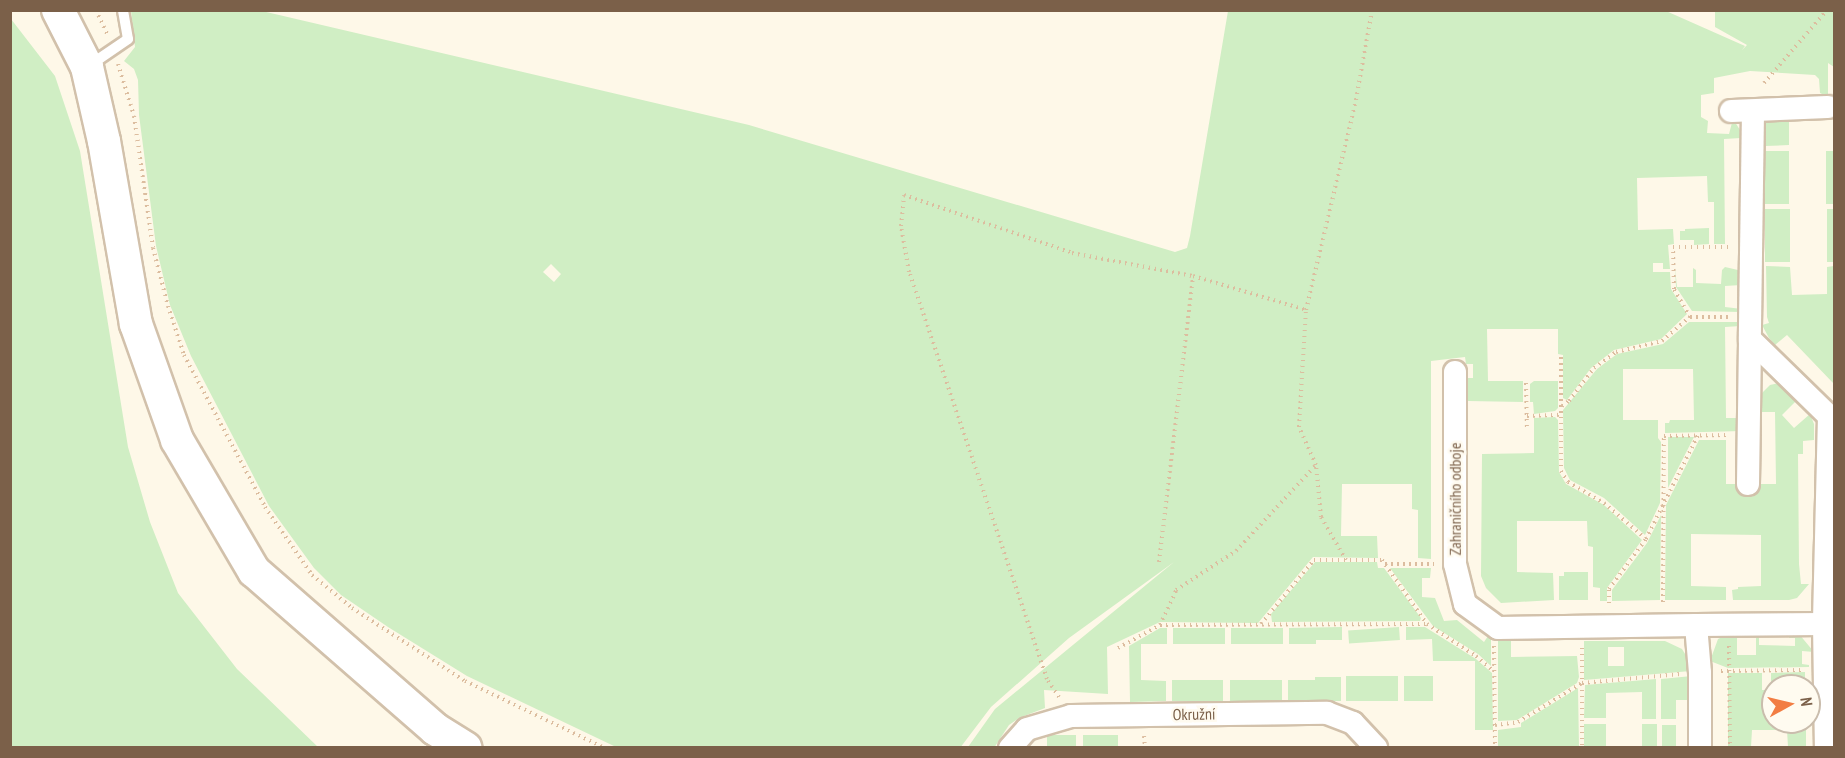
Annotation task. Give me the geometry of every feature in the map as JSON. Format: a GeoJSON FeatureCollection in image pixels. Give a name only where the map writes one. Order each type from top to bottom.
{"type":"FeatureCollection","features":[{"type":"Feature","properties":{"kind":"main road"},"geometry":{"type":"LineString","coordinates":[[58,10],[87,67],[104,141],[136,324],[177,440],[254,571],[435,729],[466,747]]}},
{"type":"Feature","properties":{"kind":"street"},"geometry":{"type":"LineString","coordinates":[[1748,484],[1751,246],[1742,111],[1828,107]]}},
{"type":"Feature","properties":{"kind":"street"},"geometry":{"type":"LineString","coordinates":[[1750,328],[1829,416],[1824,624],[1826,747]]}},
{"type":"Feature","properties":{"kind":"street","name":"Zahraničního odboje"},"geometry":{"type":"LineString","coordinates":[[1455,372],[1455,564],[1466,604],[1498,628]]}},
{"type":"Feature","properties":{"kind":"street"},"geometry":{"type":"LineString","coordinates":[[1498,628],[1824,624]]}},
{"type":"Feature","properties":{"kind":"street"},"geometry":{"type":"LineString","coordinates":[[1696,625],[1700,673],[1700,747]]}},
{"type":"Feature","properties":{"kind":"street","name":"Okružní"},"geometry":{"type":"LineString","coordinates":[[1010,747],[1027,729],[1071,716],[1326,713],[1353,723],[1376,747]]}},
{"type":"Feature","properties":{"kind":"lane"},"geometry":{"type":"LineString","coordinates":[[87,67],[114,51],[128,39],[123,10]]}},
{"type":"Feature","properties":{"kind":"path"},"geometry":{"type":"LineString","coordinates":[[96,10],[114,51],[134,116],[153,248],[184,355],[266,507],[312,575],[370,621],[465,681],[605,747]]}},
{"type":"Feature","properties":{"kind":"path"},"geometry":{"type":"LineString","coordinates":[[1346,560],[1321,517],[1316,465],[1299,427],[1306,310],[1356,100],[1371,10]]}},
{"type":"Feature","properties":{"kind":"path"},"geometry":{"type":"LineString","coordinates":[[1764,83],[1827,10]]}},
{"type":"Feature","properties":{"kind":"path"},"geometry":{"type":"LineString","coordinates":[[1071,716],[1047,680],[909,273],[901,226],[904,195],[1072,253],[1193,276],[1306,310]]}},
{"type":"Feature","properties":{"kind":"path"},"geometry":{"type":"LineString","coordinates":[[1750,328],[1690,317],[1674,289],[1673,247],[1751,246]]}},
{"type":"Feature","properties":{"kind":"path"},"geometry":{"type":"LineString","coordinates":[[1159,562],[1193,276]]}},
{"type":"Feature","properties":{"kind":"path"},"geometry":{"type":"LineString","coordinates":[[1561,406],[1569,401],[1594,368],[1616,352],[1662,341],[1690,317]]}},
{"type":"Feature","properties":{"kind":"path"},"geometry":{"type":"LineString","coordinates":[[1561,357],[1561,471],[1568,482],[1605,503],[1646,539]]}},
{"type":"Feature","properties":{"kind":"path"},"geometry":{"type":"LineString","coordinates":[[1526,383],[1527,429]]}},
{"type":"Feature","properties":{"kind":"path"},"geometry":{"type":"LineString","coordinates":[[1527,416],[1561,415]]}},
{"type":"Feature","properties":{"kind":"path"},"geometry":{"type":"LineString","coordinates":[[1663,602],[1664,436],[1749,434]]}},
{"type":"Feature","properties":{"kind":"path"},"geometry":{"type":"LineString","coordinates":[[1609,603],[1609,589],[1646,539],[1698,435]]}},
{"type":"Feature","properties":{"kind":"path"},"geometry":{"type":"LineString","coordinates":[[1160,625],[1176,590],[1236,551],[1316,465]]}},
{"type":"Feature","properties":{"kind":"path"},"geometry":{"type":"LineString","coordinates":[[1260,625],[1314,560],[1382,560],[1426,624],[1476,656],[1493,671]]}},
{"type":"Feature","properties":{"kind":"path"},"geometry":{"type":"LineString","coordinates":[[1384,564],[1455,564]]}},
{"type":"Feature","properties":{"kind":"path"},"geometry":{"type":"LineString","coordinates":[[1118,648],[1160,625],[1426,624]]}},
{"type":"Feature","properties":{"kind":"path"},"geometry":{"type":"LineString","coordinates":[[1728,624],[1730,747]]}},
{"type":"Feature","properties":{"kind":"path"},"geometry":{"type":"LineString","coordinates":[[1581,626],[1582,747]]}},
{"type":"Feature","properties":{"kind":"path"},"geometry":{"type":"LineString","coordinates":[[1496,747],[1493,671],[1495,637],[1498,628]]}},
{"type":"Feature","properties":{"kind":"path"},"geometry":{"type":"LineString","coordinates":[[1496,725],[1518,722],[1582,683],[1730,671],[1825,670]]}},
{"type":"Feature","properties":{"kind":"green space"},"geometry":{"type":"Polygon","coordinates":[[[131,11],[262,11],[749,125],[1175,252],[1187,248],[1190,236],[1228,11],[1666,11],[1745,46],[1742,50],[1747,45],[1715,27],[1715,11],[1834,11],[1834,67],[1828,63],[1828,94],[1820,93],[1819,79],[1815,75],[1750,71],[1714,78],[1714,93],[1701,95],[1701,117],[1708,121],[1707,133],[1729,134],[1733,119],[1740,130],[1741,138],[1724,139],[1725,244],[1714,244],[1714,202],[1708,202],[1707,176],[1637,178],[1638,230],[1673,229],[1674,244],[1668,245],[1670,269],[1663,269],[1663,263],[1653,263],[1653,272],[1670,272],[1671,289],[1687,314],[1661,339],[1614,350],[1591,368],[1567,400],[1563,398],[1563,355],[1558,354],[1558,329],[1487,329],[1488,381],[1523,381],[1523,402],[1468,401],[1465,378],[1473,378],[1473,364],[1466,364],[1465,357],[1431,361],[1431,559],[1418,558],[1418,510],[1412,509],[1412,484],[1342,484],[1341,536],[1377,536],[1378,558],[1313,557],[1258,623],[1160,622],[1107,647],[1108,694],[1044,690],[1045,708],[1019,718],[1009,725],[994,748],[968,747],[995,709],[1174,562],[1069,638],[991,707],[960,748],[616,747],[467,676],[341,595],[314,568],[269,506],[191,356],[170,305],[156,246],[139,115],[138,80],[134,69],[124,61],[135,47],[131,11]],[[551,264],[543,272],[554,282],[561,274],[551,264]]]}},
{"type":"Feature","properties":{"kind":"green space"},"geometry":{"type":"Polygon","coordinates":[[[11,19],[55,76],[80,151],[128,447],[150,522],[178,593],[237,669],[318,747],[11,747],[11,19]]]}},
{"type":"Feature","properties":{"kind":"green space"},"geometry":{"type":"Polygon","coordinates":[[[1825,117],[1826,120],[1789,120],[1789,145],[1765,146],[1765,118],[1825,117]]]}},
{"type":"Feature","properties":{"kind":"green space"},"geometry":{"type":"Polygon","coordinates":[[[1765,151],[1789,151],[1789,204],[1765,204],[1765,151]]]}},
{"type":"Feature","properties":{"kind":"green space"},"geometry":{"type":"Polygon","coordinates":[[[1826,151],[1834,151],[1834,204],[1826,204],[1826,151]]]}},
{"type":"Feature","properties":{"kind":"green space"},"geometry":{"type":"Polygon","coordinates":[[[1765,209],[1790,209],[1790,262],[1765,262],[1765,209]]]}},
{"type":"Feature","properties":{"kind":"green space"},"geometry":{"type":"Polygon","coordinates":[[[1827,209],[1834,209],[1834,262],[1827,262],[1827,209]]]}},
{"type":"Feature","properties":{"kind":"green space"},"geometry":{"type":"Polygon","coordinates":[[[1709,228],[1709,244],[1694,245],[1694,240],[1680,240],[1680,231],[1709,228]]]}},
{"type":"Feature","properties":{"kind":"green space"},"geometry":{"type":"Polygon","coordinates":[[[1766,266],[1790,267],[1792,295],[1827,294],[1827,267],[1834,266],[1834,384],[1787,335],[1775,345],[1769,338],[1762,325],[1769,323],[1766,266]]]}},
{"type":"Feature","properties":{"kind":"green space"},"geometry":{"type":"Polygon","coordinates":[[[1675,267],[1677,287],[1693,287],[1693,268],[1696,270],[1696,283],[1721,284],[1722,270],[1725,267],[1738,270],[1741,285],[1725,286],[1725,307],[1742,309],[1741,312],[1692,311],[1676,287],[1675,267]]]}},
{"type":"Feature","properties":{"kind":"green space"},"geometry":{"type":"Polygon","coordinates":[[[1689,322],[1741,322],[1741,326],[1725,327],[1726,418],[1742,418],[1742,431],[1665,433],[1665,423],[1669,423],[1670,420],[1694,420],[1693,369],[1623,369],[1623,420],[1658,420],[1658,438],[1661,442],[1660,503],[1645,535],[1604,498],[1570,480],[1564,468],[1563,410],[1597,369],[1617,354],[1663,344],[1689,322]]]}},
{"type":"Feature","properties":{"kind":"green space"},"geometry":{"type":"Polygon","coordinates":[[[1534,381],[1558,381],[1558,408],[1555,411],[1534,414],[1533,402],[1530,402],[1530,384],[1534,381]]]}},
{"type":"Feature","properties":{"kind":"green space"},"geometry":{"type":"Polygon","coordinates":[[[1779,383],[1797,400],[1782,415],[1794,428],[1810,414],[1814,424],[1814,440],[1803,441],[1803,454],[1798,454],[1799,564],[1801,584],[1809,584],[1797,598],[1789,600],[1733,600],[1732,590],[1738,587],[1761,586],[1761,535],[1691,534],[1691,586],[1726,587],[1726,600],[1665,600],[1666,505],[1699,440],[1726,440],[1726,484],[1776,484],[1775,412],[1760,412],[1759,402],[1762,393],[1770,385],[1779,383]]]}},
{"type":"Feature","properties":{"kind":"green space"},"geometry":{"type":"Polygon","coordinates":[[[1555,417],[1558,420],[1559,472],[1566,484],[1604,505],[1642,540],[1607,588],[1607,601],[1600,601],[1600,588],[1593,587],[1593,547],[1588,546],[1587,521],[1517,521],[1517,572],[1553,573],[1554,600],[1501,603],[1486,588],[1481,576],[1482,454],[1534,453],[1534,418],[1555,417]]]}},
{"type":"Feature","properties":{"kind":"green space"},"geometry":{"type":"Polygon","coordinates":[[[1668,437],[1694,437],[1668,488],[1668,437]]]}},
{"type":"Feature","properties":{"kind":"green space"},"geometry":{"type":"Polygon","coordinates":[[[1661,515],[1660,600],[1612,601],[1612,590],[1647,543],[1661,515]]]}},
{"type":"Feature","properties":{"kind":"green space"},"geometry":{"type":"Polygon","coordinates":[[[1315,562],[1377,562],[1378,568],[1384,568],[1421,618],[1420,621],[1272,622],[1271,614],[1315,562]]]}},
{"type":"Feature","properties":{"kind":"green space"},"geometry":{"type":"Polygon","coordinates":[[[1390,568],[1431,568],[1430,578],[1422,578],[1422,597],[1435,598],[1444,621],[1457,620],[1484,642],[1488,636],[1491,638],[1491,666],[1478,654],[1433,626],[1390,568]]]}},
{"type":"Feature","properties":{"kind":"green space"},"geometry":{"type":"Polygon","coordinates":[[[1564,572],[1588,572],[1588,600],[1559,600],[1559,576],[1564,576],[1564,572]]]}},
{"type":"Feature","properties":{"kind":"green space"},"geometry":{"type":"Polygon","coordinates":[[[1342,627],[1342,640],[1316,640],[1316,644],[1289,644],[1289,628],[1342,627]]]}},
{"type":"Feature","properties":{"kind":"green space"},"geometry":{"type":"Polygon","coordinates":[[[1399,627],[1400,640],[1349,644],[1348,631],[1399,627]]]}},
{"type":"Feature","properties":{"kind":"green space"},"geometry":{"type":"Polygon","coordinates":[[[1406,627],[1425,627],[1476,659],[1492,673],[1493,730],[1475,730],[1475,661],[1433,661],[1432,639],[1406,640],[1406,627]]]}},
{"type":"Feature","properties":{"kind":"green space"},"geometry":{"type":"Polygon","coordinates":[[[1160,628],[1167,628],[1167,644],[1141,644],[1141,680],[1166,681],[1166,701],[1130,702],[1129,646],[1160,628]]]}},
{"type":"Feature","properties":{"kind":"green space"},"geometry":{"type":"Polygon","coordinates":[[[1173,628],[1225,628],[1225,644],[1173,644],[1173,628]]]}},
{"type":"Feature","properties":{"kind":"green space"},"geometry":{"type":"Polygon","coordinates":[[[1231,628],[1283,628],[1283,644],[1231,644],[1231,628]]]}},
{"type":"Feature","properties":{"kind":"green space"},"geometry":{"type":"Polygon","coordinates":[[[1737,630],[1737,655],[1756,655],[1756,630],[1759,630],[1759,645],[1795,646],[1795,638],[1789,638],[1789,630],[1799,634],[1814,652],[1802,651],[1802,664],[1809,665],[1809,667],[1728,668],[1710,661],[1718,639],[1737,630]]]}},
{"type":"Feature","properties":{"kind":"green space"},"geometry":{"type":"Polygon","coordinates":[[[1498,640],[1511,641],[1511,657],[1577,656],[1579,677],[1577,683],[1517,720],[1498,721],[1498,640]]]}},
{"type":"Feature","properties":{"kind":"green space"},"geometry":{"type":"Polygon","coordinates":[[[1584,641],[1665,641],[1682,649],[1690,662],[1691,671],[1584,680],[1584,641]],[[1608,647],[1608,666],[1624,666],[1624,647],[1608,647]]]}},
{"type":"Feature","properties":{"kind":"green space"},"geometry":{"type":"Polygon","coordinates":[[[1805,672],[1805,674],[1771,674],[1805,672]]]}},
{"type":"Feature","properties":{"kind":"green space"},"geometry":{"type":"Polygon","coordinates":[[[1728,673],[1762,673],[1761,730],[1752,730],[1751,747],[1728,747],[1728,673]]]}},
{"type":"Feature","properties":{"kind":"green space"},"geometry":{"type":"Polygon","coordinates":[[[1346,676],[1398,676],[1398,701],[1346,701],[1346,676]]]}},
{"type":"Feature","properties":{"kind":"green space"},"geometry":{"type":"Polygon","coordinates":[[[1404,676],[1433,676],[1433,701],[1404,701],[1404,676]]]}},
{"type":"Feature","properties":{"kind":"green space"},"geometry":{"type":"Polygon","coordinates":[[[1692,676],[1691,700],[1676,700],[1676,719],[1661,719],[1661,679],[1692,676]]]}},
{"type":"Feature","properties":{"kind":"green space"},"geometry":{"type":"Polygon","coordinates":[[[1315,677],[1341,677],[1341,701],[1288,701],[1288,680],[1315,680],[1315,677]]]}},
{"type":"Feature","properties":{"kind":"green space"},"geometry":{"type":"Polygon","coordinates":[[[1656,679],[1656,719],[1642,719],[1642,692],[1606,693],[1606,718],[1584,718],[1585,685],[1656,679]]]}},
{"type":"Feature","properties":{"kind":"green space"},"geometry":{"type":"Polygon","coordinates":[[[1172,680],[1223,680],[1223,701],[1172,701],[1172,680]]]}},
{"type":"Feature","properties":{"kind":"green space"},"geometry":{"type":"Polygon","coordinates":[[[1230,680],[1282,680],[1282,701],[1230,701],[1230,680]]]}},
{"type":"Feature","properties":{"kind":"green space"},"geometry":{"type":"Polygon","coordinates":[[[1578,688],[1579,747],[1498,747],[1498,730],[1521,727],[1521,723],[1578,688]]]}},
{"type":"Feature","properties":{"kind":"green space"},"geometry":{"type":"Polygon","coordinates":[[[1584,724],[1606,724],[1606,747],[1584,747],[1584,724]]]}},
{"type":"Feature","properties":{"kind":"green space"},"geometry":{"type":"Polygon","coordinates":[[[1642,724],[1657,724],[1657,747],[1642,747],[1642,724]]]}},
{"type":"Feature","properties":{"kind":"green space"},"geometry":{"type":"Polygon","coordinates":[[[1662,725],[1676,725],[1676,747],[1662,747],[1662,725]]]}},
{"type":"Feature","properties":{"kind":"green space"},"geometry":{"type":"Polygon","coordinates":[[[1787,734],[1806,734],[1806,747],[1788,747],[1787,734]]]}},
{"type":"Feature","properties":{"kind":"green space"},"geometry":{"type":"Polygon","coordinates":[[[1047,735],[1076,735],[1076,747],[1047,747],[1047,735]]]}},
{"type":"Feature","properties":{"kind":"green space"},"geometry":{"type":"Polygon","coordinates":[[[1083,735],[1118,735],[1118,747],[1083,747],[1083,735]]]}}]}
